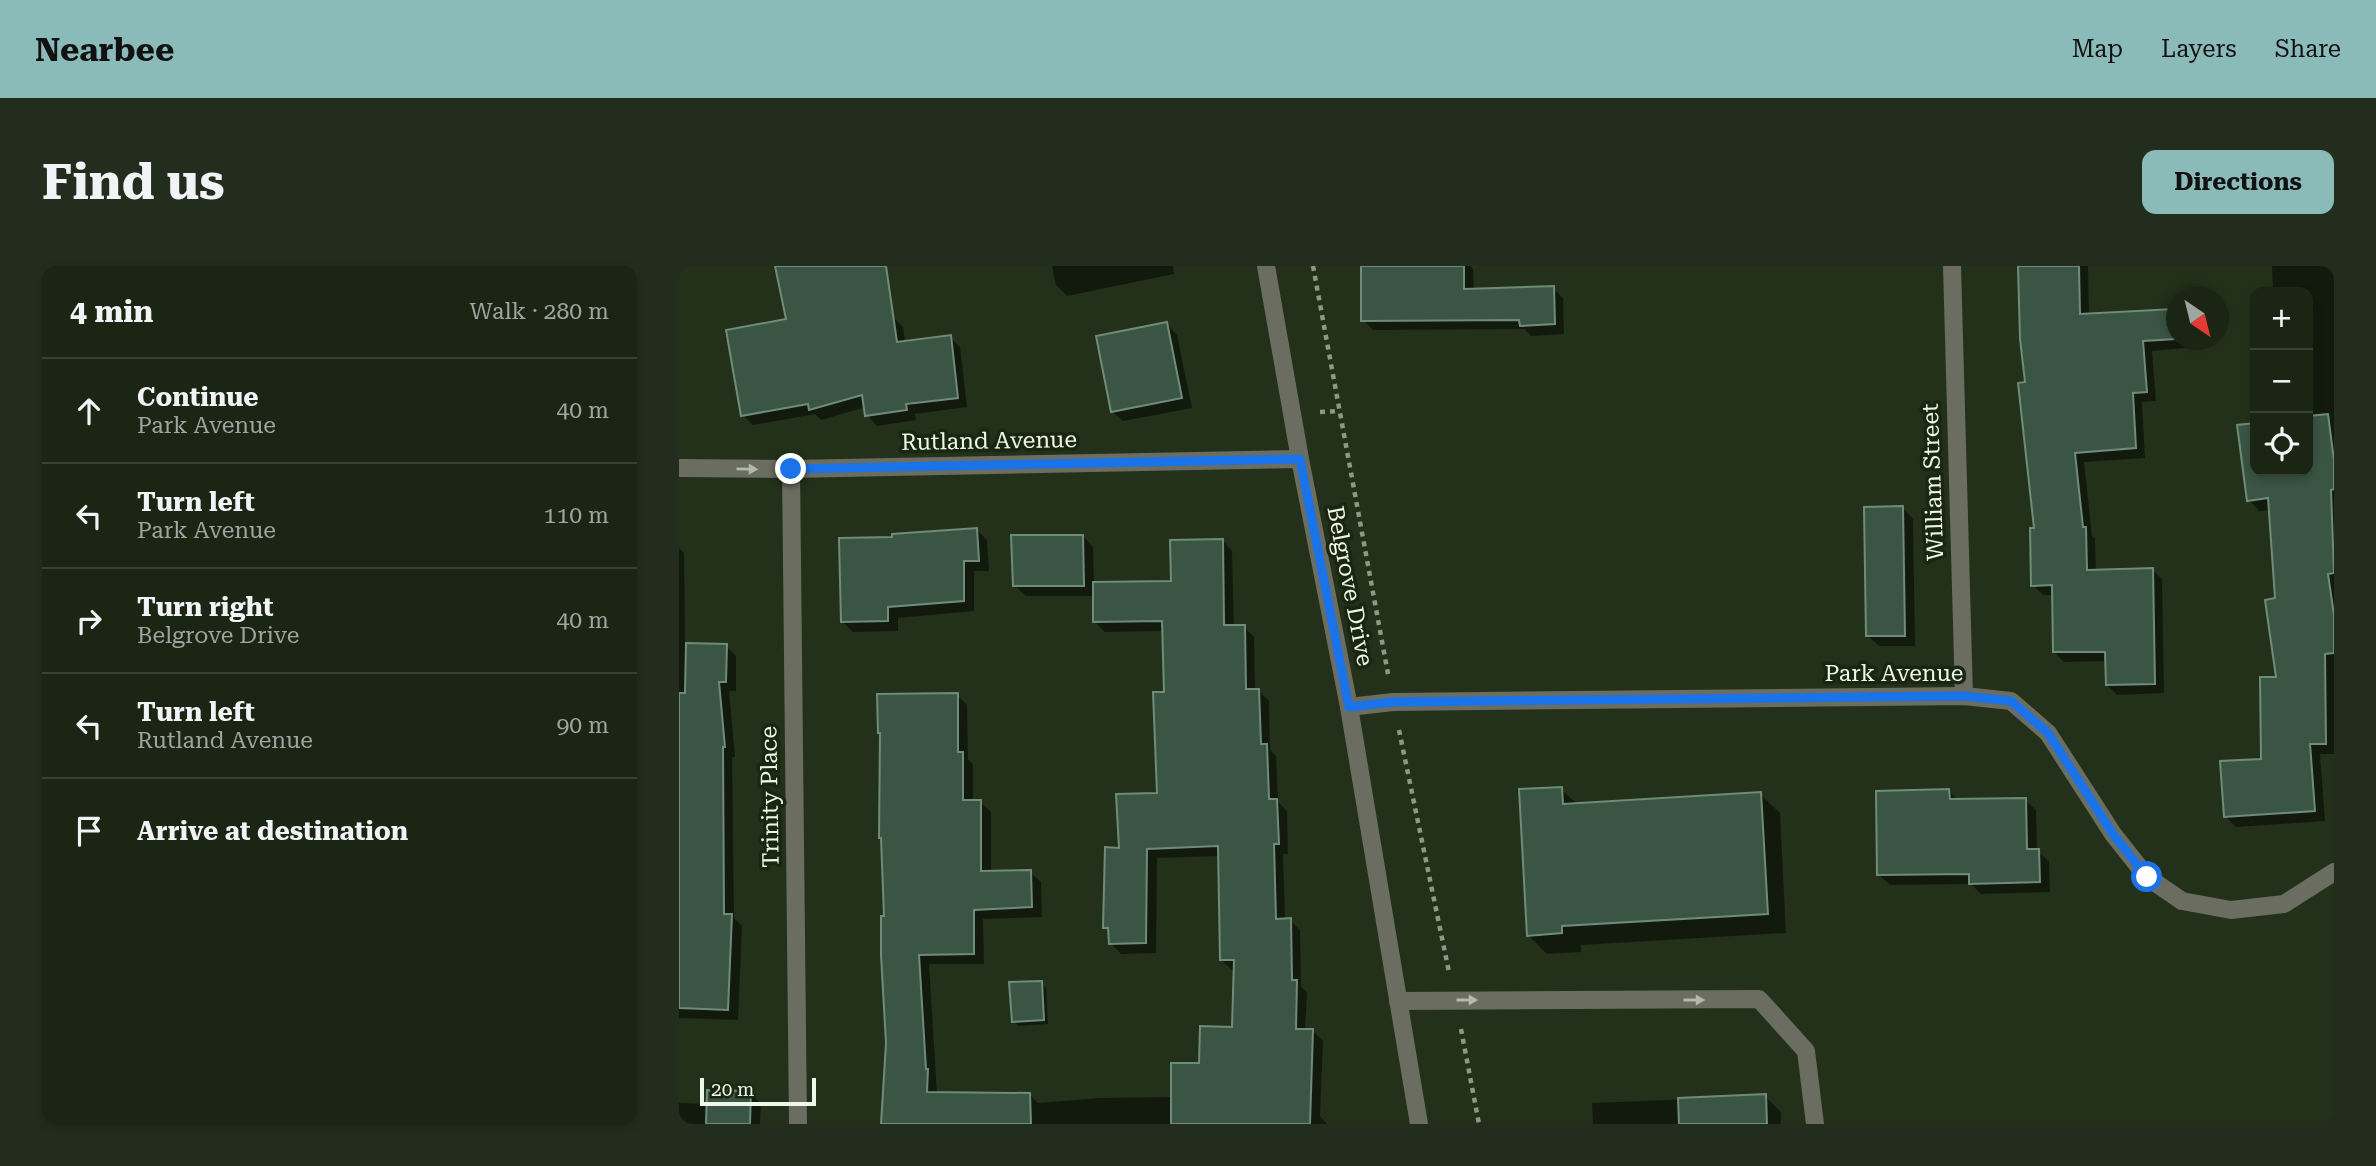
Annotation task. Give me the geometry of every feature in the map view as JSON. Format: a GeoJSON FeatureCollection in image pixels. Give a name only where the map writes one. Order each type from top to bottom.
{"type":"FeatureCollection","features":[{"type":"Feature","properties":{"kind":"street","name":"Belgrove Drive"},"geometry":{"type":"LineString","coordinates":[[1266,266],[1300,459],[1349,707],[1419,1124]]}},
{"type":"Feature","properties":{"kind":"street","name":"William Street"},"geometry":{"type":"LineString","coordinates":[[1952,266],[1964,696]]}},
{"type":"Feature","properties":{"kind":"street","name":"Rutland Avenue"},"geometry":{"type":"LineString","coordinates":[[679,468],[791,469],[1300,459]]}},
{"type":"Feature","properties":{"kind":"street","name":"Trinity Place"},"geometry":{"type":"LineString","coordinates":[[791,469],[799,1124]]}},
{"type":"Feature","properties":{"kind":"street","name":"Park Avenue"},"geometry":{"type":"LineString","coordinates":[[1349,707],[1393,702],[1964,696],[2011,701],[2048,733],[2121,845],[2147,877],[2182,901],[2231,910],[2284,904],[2334,872]]}},
{"type":"Feature","properties":{"kind":"street"},"geometry":{"type":"LineString","coordinates":[[1398,1001],[1759,999],[1806,1051],[1815,1124]]}},
{"type":"Feature","properties":{"kind":"building"},"geometry":{"type":"Polygon","coordinates":[[[775,266],[886,266],[897,342],[951,335],[958,398],[906,404],[907,410],[865,416],[862,395],[809,410],[808,404],[741,416],[726,330],[786,319],[775,266]]]}},
{"type":"Feature","properties":{"kind":"building"},"geometry":{"type":"Polygon","coordinates":[[[1361,266],[1464,266],[1464,289],[1554,286],[1555,324],[1520,326],[1519,320],[1361,321],[1361,266]]]}},
{"type":"Feature","properties":{"kind":"building"},"geometry":{"type":"Polygon","coordinates":[[[2018,266],[2079,266],[2080,314],[2166,309],[2166,340],[2143,341],[2147,392],[2133,393],[2136,448],[2075,453],[2083,527],[2086,527],[2087,570],[2153,568],[2155,684],[2106,685],[2105,652],[2053,652],[2052,585],[2031,586],[2030,528],[2034,528],[2018,383],[2025,382],[2020,339],[2018,266]]]}},
{"type":"Feature","properties":{"kind":"building"},"geometry":{"type":"Polygon","coordinates":[[[1167,322],[1182,398],[1111,412],[1096,336],[1167,322]]]}},
{"type":"Feature","properties":{"kind":"building"},"geometry":{"type":"Polygon","coordinates":[[[2328,414],[2334,460],[2334,489],[2331,490],[2334,573],[2328,574],[2334,615],[2334,653],[2325,654],[2326,744],[2310,744],[2315,811],[2224,817],[2220,761],[2261,759],[2260,677],[2276,677],[2265,600],[2275,598],[2268,498],[2247,501],[2237,425],[2250,424],[2250,476],[2313,476],[2313,416],[2328,414]]]}},
{"type":"Feature","properties":{"kind":"building"},"geometry":{"type":"Polygon","coordinates":[[[1903,506],[1905,636],[1866,636],[1864,507],[1903,506]]]}},
{"type":"Feature","properties":{"kind":"building"},"geometry":{"type":"Polygon","coordinates":[[[977,528],[979,561],[964,561],[964,601],[888,607],[888,621],[841,622],[839,538],[892,537],[892,534],[977,528]]]}},
{"type":"Feature","properties":{"kind":"building"},"geometry":{"type":"Polygon","coordinates":[[[1011,535],[1083,535],[1084,586],[1013,586],[1011,535]]]}},
{"type":"Feature","properties":{"kind":"building"},"geometry":{"type":"Polygon","coordinates":[[[1223,539],[1224,625],[1245,625],[1246,689],[1259,689],[1261,744],[1267,744],[1269,799],[1277,799],[1279,844],[1274,844],[1276,919],[1291,918],[1292,980],[1297,980],[1296,1029],[1313,1029],[1310,1124],[1171,1124],[1171,1063],[1199,1063],[1200,1026],[1232,1027],[1234,960],[1220,960],[1218,846],[1147,849],[1146,943],[1109,944],[1108,928],[1103,928],[1105,847],[1119,848],[1116,794],[1157,793],[1153,692],[1164,692],[1162,621],[1093,622],[1093,582],[1171,581],[1170,540],[1223,539]]]}},
{"type":"Feature","properties":{"kind":"building"},"geometry":{"type":"Polygon","coordinates":[[[686,643],[727,644],[726,682],[719,682],[725,747],[724,914],[732,914],[728,1010],[679,1008],[679,693],[685,693],[686,643]]]}},
{"type":"Feature","properties":{"kind":"building"},"geometry":{"type":"Polygon","coordinates":[[[958,693],[958,752],[963,752],[963,800],[981,800],[981,871],[1031,870],[1032,907],[974,910],[974,954],[919,955],[928,1069],[927,1092],[1030,1093],[1031,1124],[881,1124],[886,1043],[881,955],[881,916],[884,916],[879,838],[880,733],[877,694],[958,693]]]}},
{"type":"Feature","properties":{"kind":"building"},"geometry":{"type":"Polygon","coordinates":[[[1562,787],[1563,804],[1761,792],[1768,914],[1562,926],[1562,933],[1527,936],[1519,789],[1562,787]]]}},
{"type":"Feature","properties":{"kind":"building"},"geometry":{"type":"Polygon","coordinates":[[[1949,789],[1950,799],[2026,798],[2027,849],[2039,849],[2040,882],[1969,884],[1969,874],[1877,875],[1876,791],[1949,789]]]}},
{"type":"Feature","properties":{"kind":"building"},"geometry":{"type":"Polygon","coordinates":[[[1042,981],[1044,1020],[1012,1022],[1009,982],[1042,981]]]}},
{"type":"Feature","properties":{"kind":"building"},"geometry":{"type":"Polygon","coordinates":[[[707,1090],[751,1091],[750,1124],[706,1124],[707,1090]]]}},
{"type":"Feature","properties":{"kind":"building"},"geometry":{"type":"Polygon","coordinates":[[[1766,1094],[1767,1124],[1679,1124],[1678,1098],[1766,1094]]]}},
{"type":"Feature","properties":{"kind":"route"},"geometry":{"type":"LineString","coordinates":[[791,469],[1300,459],[1349,707],[1393,702],[1964,696],[2011,701],[2048,733],[2113,834],[2147,877]]}}]}
